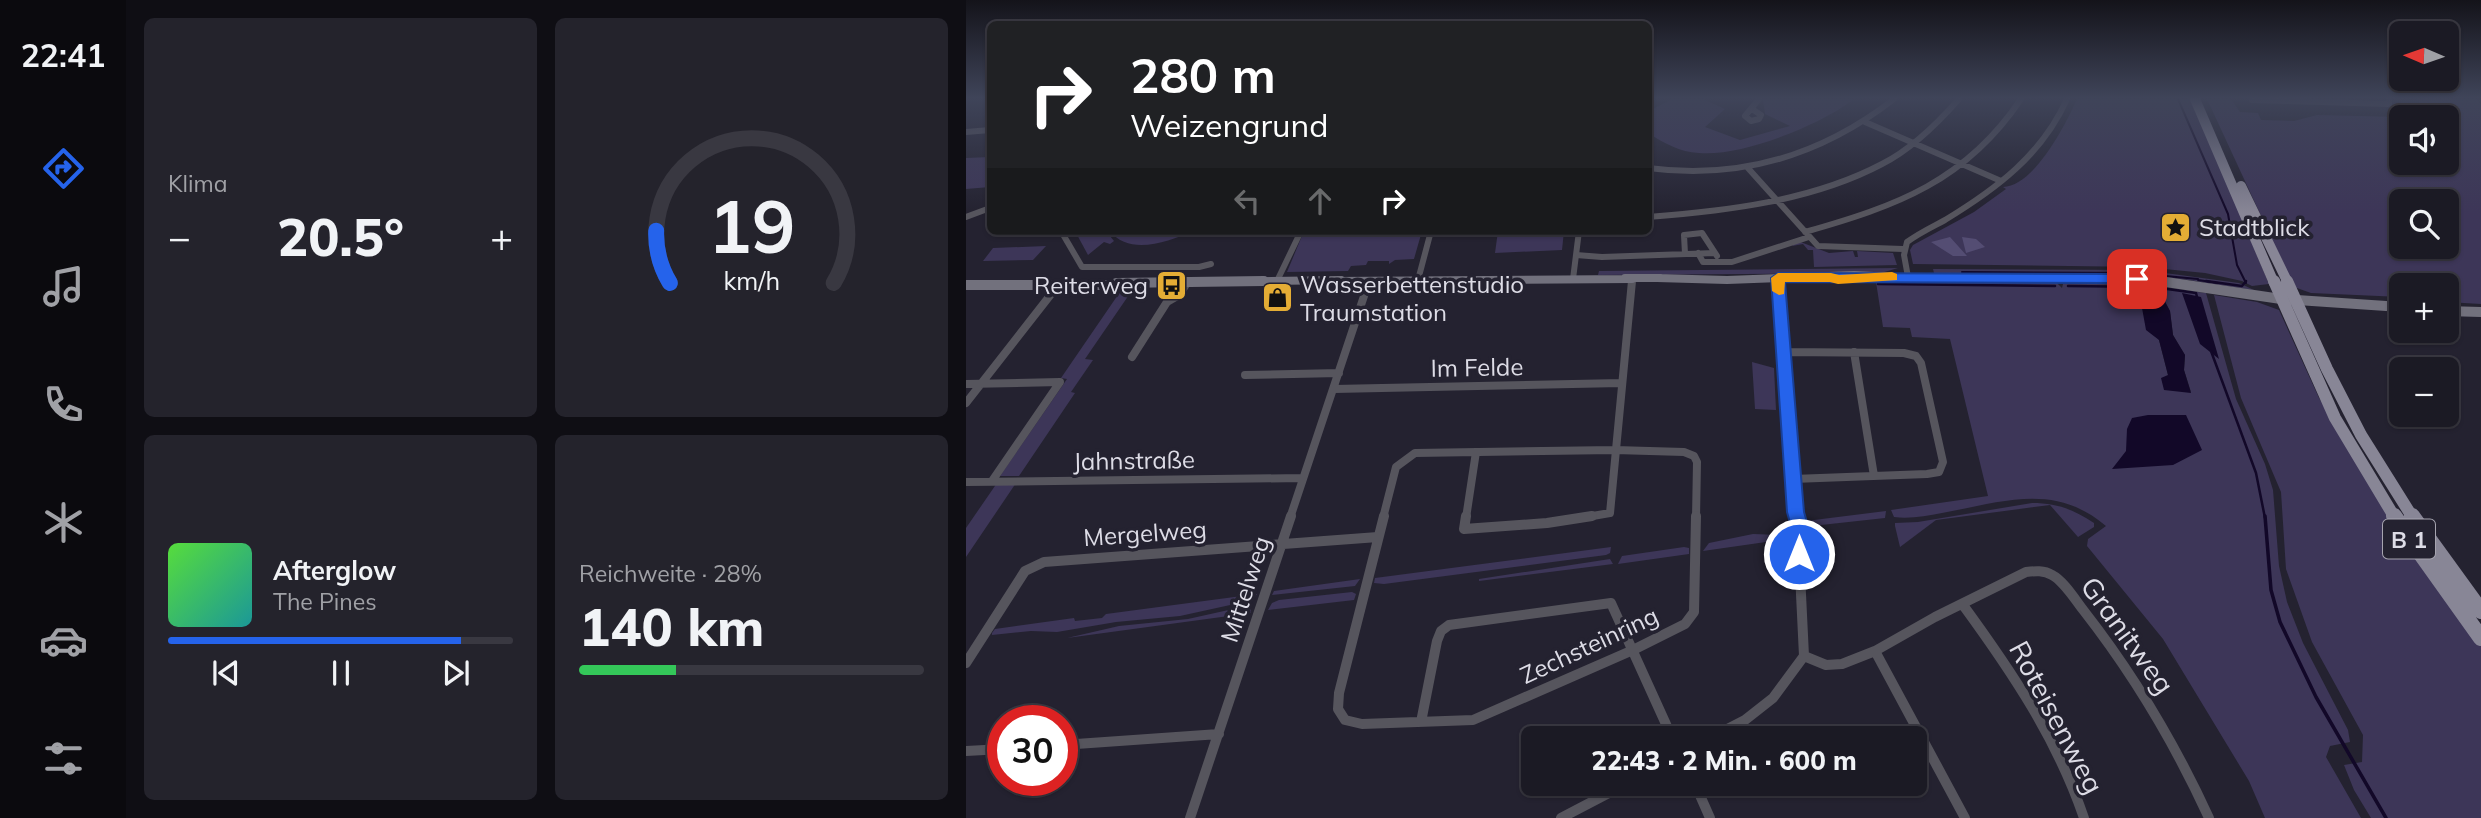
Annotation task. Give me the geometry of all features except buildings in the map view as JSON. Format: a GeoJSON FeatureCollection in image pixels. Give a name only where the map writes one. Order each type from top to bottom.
{"type":"FeatureCollection","features":[{"type":"Feature","properties":{"kind":"main road","name":"B 1"},"geometry":{"type":"LineString","coordinates":[[2211,137],[2317,381],[2345,435],[2398,523],[2481,638]]}},
{"type":"Feature","properties":{"kind":"main road","name":"B 1"},"geometry":{"type":"LineString","coordinates":[[2221,137],[2327,369],[2361,435],[2417,523],[2481,611]]}},
{"type":"Feature","properties":{"kind":"main road"},"geometry":{"type":"LineString","coordinates":[[966,285],[1178,285],[1187,282],[1422,280],[1434,283],[1573,279],[1618,281],[1657,278],[1672,281],[1831,277],[2145,279],[2281,299],[2389,306]]}},
{"type":"Feature","properties":{"kind":"main road"},"geometry":{"type":"LineString","coordinates":[[2459,311],[2481,312]]}},
{"type":"Feature","properties":{"kind":"street"},"geometry":{"type":"LineString","coordinates":[[1652,168],[1702,173],[1748,167],[1817,147],[1835,137]]}},
{"type":"Feature","properties":{"kind":"street"},"geometry":{"type":"LineString","coordinates":[[1901,137],[2001,181]]}},
{"type":"Feature","properties":{"kind":"street"},"geometry":{"type":"LineString","coordinates":[[1652,217],[1717,210],[1775,198],[1851,177],[1880,165],[1919,137]]}},
{"type":"Feature","properties":{"kind":"street"},"geometry":{"type":"LineString","coordinates":[[1698,253],[1703,262],[1736,261],[1891,206],[1944,179],[1992,137]]}},
{"type":"Feature","properties":{"kind":"street"},"geometry":{"type":"LineString","coordinates":[[1908,277],[1903,249],[1910,239],[1964,208],[2001,181],[2045,137]]}},
{"type":"Feature","properties":{"kind":"street"},"geometry":{"type":"LineString","coordinates":[[1748,167],[1815,244],[1826,247],[1903,249]]}},
{"type":"Feature","properties":{"kind":"street"},"geometry":{"type":"LineString","coordinates":[[966,217],[987,209]]}},
{"type":"Feature","properties":{"kind":"street"},"geometry":{"type":"LineString","coordinates":[[1685,254],[1684,235],[1702,233],[1721,262]]}},
{"type":"Feature","properties":{"kind":"street"},"geometry":{"type":"LineString","coordinates":[[1063,235],[1081,266],[1199,267],[1211,264]]}},
{"type":"Feature","properties":{"kind":"street"},"geometry":{"type":"LineString","coordinates":[[1277,281],[1299,235]]}},
{"type":"Feature","properties":{"kind":"street"},"geometry":{"type":"LineString","coordinates":[[1422,280],[1430,235]]}},
{"type":"Feature","properties":{"kind":"street"},"geometry":{"type":"LineString","coordinates":[[1573,279],[1578,235]]}},
{"type":"Feature","properties":{"kind":"street"},"geometry":{"type":"LineString","coordinates":[[1576,255],[1602,257],[1715,253]]}},
{"type":"Feature","properties":{"kind":"street"},"geometry":{"type":"LineString","coordinates":[[1733,726],[1773,698],[1804,656],[1799,554],[1793,538],[1796,512],[1778,278]]}},
{"type":"Feature","properties":{"kind":"street"},"geometry":{"type":"LineString","coordinates":[[1476,452],[1464,529],[1547,523],[1610,513],[1632,279]]}},
{"type":"Feature","properties":{"kind":"street","name":"Mittelweg"},"geometry":{"type":"LineString","coordinates":[[1190,818],[1334,389],[1365,281]]}},
{"type":"Feature","properties":{"kind":"street"},"geometry":{"type":"LineString","coordinates":[[1132,358],[1167,302],[1179,295],[1187,282]]}},
{"type":"Feature","properties":{"kind":"street"},"geometry":{"type":"LineString","coordinates":[[966,403],[1059,284]]}},
{"type":"Feature","properties":{"kind":"street"},"geometry":{"type":"LineString","coordinates":[[1784,352],[1904,353],[1916,356],[1921,363],[1943,461],[1940,472],[1927,474],[1793,479]]}},
{"type":"Feature","properties":{"kind":"street"},"geometry":{"type":"LineString","coordinates":[[1854,352],[1874,476]]}},
{"type":"Feature","properties":{"kind":"street"},"geometry":{"type":"LineString","coordinates":[[1245,375],[1339,373]]}},
{"type":"Feature","properties":{"kind":"street"},"geometry":{"type":"LineString","coordinates":[[966,384],[1060,382],[992,481]]}},
{"type":"Feature","properties":{"kind":"street","name":"Im Felde"},"geometry":{"type":"LineString","coordinates":[[1334,389],[1621,383]]}},
{"type":"Feature","properties":{"kind":"street","name":"Zechsteinring"},"geometry":{"type":"LineString","coordinates":[[1615,450],[1684,452],[1697,462],[1694,612],[1685,624],[1633,650],[1473,720],[1362,723],[1345,720],[1338,709],[1339,693],[1396,467],[1415,453],[1615,450]]}},
{"type":"Feature","properties":{"kind":"street","name":"Jahnstraße"},"geometry":{"type":"LineString","coordinates":[[966,482],[1302,478]]}},
{"type":"Feature","properties":{"kind":"street","name":"Mergelweg"},"geometry":{"type":"LineString","coordinates":[[966,663],[1025,571],[1044,562],[1378,537]]}},
{"type":"Feature","properties":{"kind":"street","name":"Granitweg"},"geometry":{"type":"LineString","coordinates":[[1804,656],[1834,666],[1875,651],[2026,572],[2054,575],[2132,677],[2190,772],[2209,818]]}},
{"type":"Feature","properties":{"kind":"street"},"geometry":{"type":"LineString","coordinates":[[1421,722],[1437,641],[1440,631],[1449,625],[1611,603],[1663,726]]}},
{"type":"Feature","properties":{"kind":"street","name":"Roteisenweg"},"geometry":{"type":"LineString","coordinates":[[1963,604],[2020,683],[2075,785],[2084,818]]}},
{"type":"Feature","properties":{"kind":"street"},"geometry":{"type":"LineString","coordinates":[[1875,651],[1965,818]]}},
{"type":"Feature","properties":{"kind":"street"},"geometry":{"type":"LineString","coordinates":[[1078,744],[1219,734]]}},
{"type":"Feature","properties":{"kind":"street"},"geometry":{"type":"LineString","coordinates":[[966,751],[987,750]]}},
{"type":"Feature","properties":{"kind":"street"},"geometry":{"type":"LineString","coordinates":[[1561,818],[1603,796]]}},
{"type":"Feature","properties":{"kind":"street"},"geometry":{"type":"LineString","coordinates":[[1700,796],[1710,818]]}},
{"type":"Feature","properties":{"kind":"shaded area"},"geometry":{"type":"Polygon","coordinates":[[[1655,137],[1732,137],[1740,140],[1780,137],[1758,145],[1716,153],[1692,152],[1655,137]]]}},
{"type":"Feature","properties":{"kind":"shaded area"},"geometry":{"type":"Polygon","coordinates":[[[2208,137],[2269,284],[2252,286],[2242,281],[2205,273],[2144,267],[1913,264],[1910,250],[1913,245],[1974,212],[2006,189],[2003,187],[2026,177],[2056,138],[2208,137]]]}},
{"type":"Feature","properties":{"kind":"shaded area"},"geometry":{"type":"Polygon","coordinates":[[[2225,137],[2389,137],[2389,175],[2459,175],[2459,137],[2481,137],[2481,304],[2459,303],[2459,273],[2389,273],[2389,296],[2311,293],[2294,287],[2225,137]]]}},
{"type":"Feature","properties":{"kind":"shaded area"},"geometry":{"type":"Polygon","coordinates":[[[987,157],[987,187],[966,189],[966,158],[987,157]]]}},
{"type":"Feature","properties":{"kind":"shaded area"},"geometry":{"type":"Polygon","coordinates":[[[1077,235],[1109,235],[1114,241],[1110,244],[1104,242],[1088,255],[1077,235]]]}},
{"type":"Feature","properties":{"kind":"shaded area"},"geometry":{"type":"Polygon","coordinates":[[[1114,235],[1182,235],[1161,242],[1138,245],[1118,239],[1114,235]]]}},
{"type":"Feature","properties":{"kind":"shaded area"},"geometry":{"type":"Polygon","coordinates":[[[1302,235],[1421,235],[1414,259],[1395,260],[1389,264],[1389,261],[1368,261],[1366,265],[1351,266],[1348,271],[1287,272],[1302,235]]]}},
{"type":"Feature","properties":{"kind":"shaded area"},"geometry":{"type":"Polygon","coordinates":[[[1497,235],[1564,235],[1562,250],[1495,253],[1497,235]]]}},
{"type":"Feature","properties":{"kind":"shaded area"},"geometry":{"type":"Polygon","coordinates":[[[1798,241],[1829,253],[1853,251],[1855,257],[1858,257],[1857,251],[1893,253],[1897,265],[1814,267],[1813,250],[1808,250],[1803,244],[1792,246],[1798,241]]]}},
{"type":"Feature","properties":{"kind":"shaded area"},"geometry":{"type":"Polygon","coordinates":[[[1046,246],[1033,260],[983,261],[993,248],[1046,246]]]}},
{"type":"Feature","properties":{"kind":"shaded area"},"geometry":{"type":"Polygon","coordinates":[[[1898,268],[1881,273],[1598,275],[1599,271],[1898,268]]]}},
{"type":"Feature","properties":{"kind":"shaded area"},"geometry":{"type":"Polygon","coordinates":[[[1933,269],[2143,270],[2239,283],[2254,290],[2150,276],[1961,274],[1934,273],[1933,269]]]}},
{"type":"Feature","properties":{"kind":"shaded area"},"geometry":{"type":"Polygon","coordinates":[[[1876,282],[2057,283],[2062,288],[2063,284],[2133,284],[2206,293],[2236,399],[2265,464],[2273,490],[2279,566],[2287,602],[2303,643],[2348,730],[2350,742],[2330,746],[2326,757],[2361,818],[2265,818],[2249,781],[2163,639],[2087,546],[2088,539],[2106,526],[2087,512],[2067,504],[2027,499],[1924,516],[1894,517],[1891,510],[1988,496],[1950,339],[1912,337],[1910,328],[1883,327],[1876,282]],[[2155,297],[2142,308],[2159,340],[2168,375],[2191,392],[2184,370],[2185,355],[2173,335],[2170,311],[2163,298],[2155,297]]]}},
{"type":"Feature","properties":{"kind":"shaded area"},"geometry":{"type":"Polygon","coordinates":[[[1122,289],[1133,289],[1085,359],[1093,360],[1071,392],[1075,393],[1019,476],[1000,476],[1067,379],[1061,378],[1122,289]]]}},
{"type":"Feature","properties":{"kind":"shaded area"},"geometry":{"type":"Polygon","coordinates":[[[2182,293],[2201,297],[2219,359],[2200,344],[2182,293]]]}},
{"type":"Feature","properties":{"kind":"shaded area"},"geometry":{"type":"Polygon","coordinates":[[[2214,295],[2257,302],[2279,310],[2319,398],[2448,603],[2481,646],[2481,818],[2371,818],[2354,790],[2344,765],[2362,762],[2363,735],[2312,642],[2286,569],[2281,492],[2241,398],[2214,295]]]}},
{"type":"Feature","properties":{"kind":"shaded area"},"geometry":{"type":"Polygon","coordinates":[[[2154,297],[2163,298],[2170,311],[2173,335],[2185,355],[2184,370],[2191,393],[2164,390],[2161,378],[2168,375],[2159,340],[2146,330],[2142,308],[2154,297]]]}},
{"type":"Feature","properties":{"kind":"shaded area"},"geometry":{"type":"Polygon","coordinates":[[[1752,362],[1774,368],[1776,410],[1755,409],[1752,362]]]}},
{"type":"Feature","properties":{"kind":"shaded area"},"geometry":{"type":"Polygon","coordinates":[[[2148,415],[2186,415],[2202,450],[2173,465],[2112,469],[2126,451],[2127,429],[2132,418],[2148,415]]]}},
{"type":"Feature","properties":{"kind":"shaded area"},"geometry":{"type":"Polygon","coordinates":[[[997,483],[1016,483],[966,557],[966,528],[997,483]]]}},
{"type":"Feature","properties":{"kind":"shaded area"},"geometry":{"type":"Polygon","coordinates":[[[2032,503],[2049,504],[2079,514],[2094,523],[2094,527],[2078,537],[2050,505],[1936,520],[1900,547],[1895,523],[1918,522],[2032,503]]]}},
{"type":"Feature","properties":{"kind":"shaded area"},"geometry":{"type":"Polygon","coordinates":[[[1886,511],[1885,518],[1812,526],[1806,521],[1886,511]]]}},
{"type":"Feature","properties":{"kind":"shaded area"},"geometry":{"type":"Polygon","coordinates":[[[1753,534],[1783,535],[1787,539],[1703,551],[1709,543],[1753,534]]]}},
{"type":"Feature","properties":{"kind":"shaded area"},"geometry":{"type":"Polygon","coordinates":[[[1611,547],[1610,553],[1606,555],[1384,584],[1374,583],[1375,578],[1611,547]]]}},
{"type":"Feature","properties":{"kind":"shaded area"},"geometry":{"type":"Polygon","coordinates":[[[1689,548],[1689,554],[1618,564],[1622,556],[1689,548]]]}},
{"type":"Feature","properties":{"kind":"shaded area"},"geometry":{"type":"Polygon","coordinates":[[[1610,559],[1613,564],[1479,581],[1479,579],[1610,559]]]}},
{"type":"Feature","properties":{"kind":"shaded area"},"geometry":{"type":"Polygon","coordinates":[[[1360,579],[1355,586],[1272,595],[1274,591],[1360,579]]]}},
{"type":"Feature","properties":{"kind":"shaded area"},"geometry":{"type":"Polygon","coordinates":[[[1352,592],[1356,594],[1354,600],[1268,610],[1272,603],[1279,600],[1352,592]]]}},
{"type":"Feature","properties":{"kind":"shaded area"},"geometry":{"type":"Polygon","coordinates":[[[1257,594],[1253,600],[1180,616],[1116,622],[1057,632],[1031,631],[992,635],[995,629],[1074,618],[1075,621],[1102,618],[1106,614],[1257,594]]]}},
{"type":"Feature","properties":{"kind":"shaded area"},"geometry":{"type":"Polygon","coordinates":[[[1251,605],[1251,613],[1067,638],[1119,626],[1188,619],[1251,605]]]}},
{"type":"Feature","properties":{"kind":"waterway"},"geometry":{"type":"LineString","coordinates":[[2195,137],[2228,214],[2237,265],[2245,282]]}},
{"type":"Feature","properties":{"kind":"waterway"},"geometry":{"type":"LineString","coordinates":[[1962,272],[2133,273],[2198,279]]}},
{"type":"Feature","properties":{"kind":"waterway"},"geometry":{"type":"LineString","coordinates":[[2198,280],[2218,283]]}},
{"type":"Feature","properties":{"kind":"waterway"},"geometry":{"type":"LineString","coordinates":[[2206,281],[2242,286],[2245,282]]}},
{"type":"Feature","properties":{"kind":"waterway"},"geometry":{"type":"LineString","coordinates":[[1878,284],[2055,286]]}},
{"type":"Feature","properties":{"kind":"waterway"},"geometry":{"type":"LineString","coordinates":[[2068,286],[2153,287],[2196,293],[2197,297]]}},
{"type":"Feature","properties":{"kind":"waterway"},"geometry":{"type":"LineString","coordinates":[[2211,351],[2256,473],[2265,518]]}},
{"type":"Feature","properties":{"kind":"waterway"},"geometry":{"type":"LineString","coordinates":[[2265,516],[2271,590],[2280,622],[2316,697],[2386,818]]}},
{"type":"Feature","properties":{"kind":"slow traffic"},"geometry":{"type":"LineString","coordinates":[[1779,291],[1778,278],[1892,277]]}},
{"type":"Feature","properties":{"kind":"place","name":"Stadtblick"},"geometry":{"type":"Point","coordinates":[2176,227]}},
{"type":"Feature","properties":{"kind":"place","name":"Reiterweg"},"geometry":{"type":"Point","coordinates":[1171,285]}},
{"type":"Feature","properties":{"kind":"place","name":"Wasserbettenstudio Traumstation"},"geometry":{"type":"Point","coordinates":[1277,298]}},
{"type":"Feature","properties":{"kind":"route"},"geometry":{"type":"LineString","coordinates":[[1799,554],[1801,524],[1796,512],[1778,278],[2137,279]]}}]}
